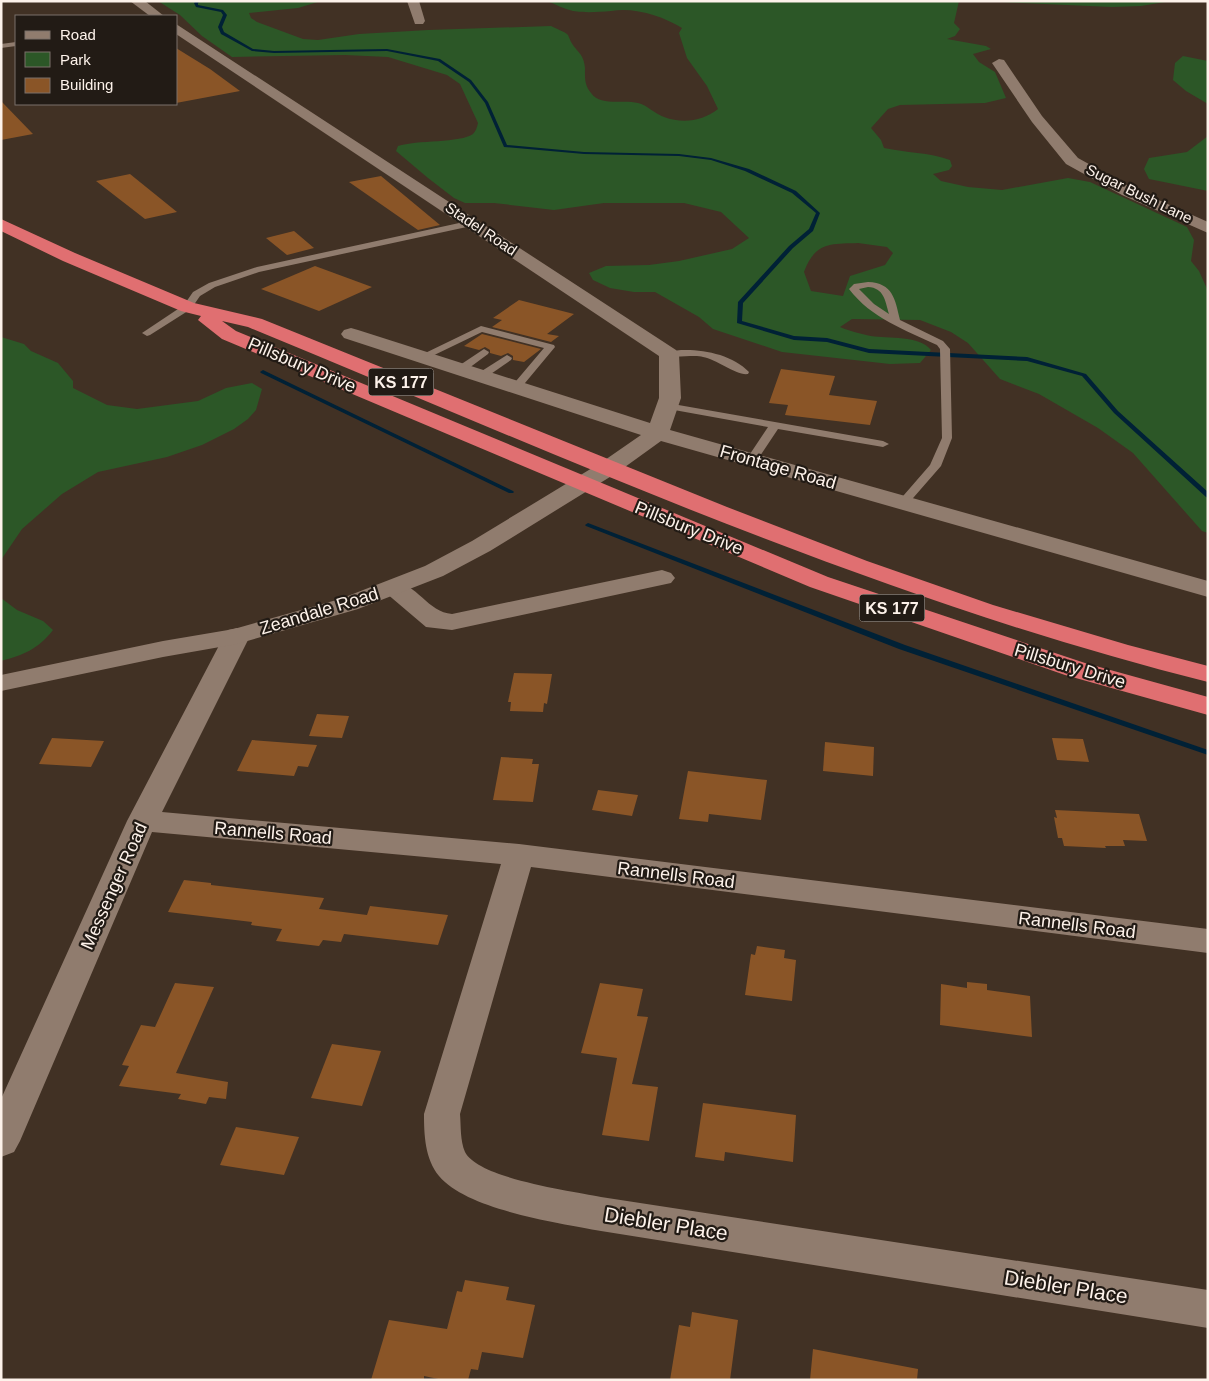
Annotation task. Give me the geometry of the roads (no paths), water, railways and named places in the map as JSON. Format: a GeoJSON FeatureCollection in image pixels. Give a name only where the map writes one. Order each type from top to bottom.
{"type":"FeatureCollection","features":[{"type":"Feature","properties":{"kind":"highway","name":"Pillsbury Drive"},"geometry":{"type":"LineString","coordinates":[[1,224],[69,257],[188,307],[255,323],[858,566],[984,610],[1119,651],[1208,674]]}},
{"type":"Feature","properties":{"kind":"highway","name":"Pillsbury Drive"},"geometry":{"type":"LineString","coordinates":[[188,307],[229,335],[819,582],[929,621],[1075,669],[1208,706]]}},
{"type":"Feature","properties":{"kind":"street"},"geometry":{"type":"LineString","coordinates":[[136,1],[157,15]]}},
{"type":"Feature","properties":{"kind":"street"},"geometry":{"type":"LineString","coordinates":[[413,1],[419,21]]}},
{"type":"Feature","properties":{"kind":"street","name":"Stadel Road"},"geometry":{"type":"LineString","coordinates":[[178,29],[669,354]]}},
{"type":"Feature","properties":{"kind":"street","name":"Sugar Bush Lane"},"geometry":{"type":"LineString","coordinates":[[1000,63],[1037,119],[1072,161],[1128,192],[1208,228]]}},
{"type":"Feature","properties":{"kind":"street","name":"Frontage Road"},"geometry":{"type":"LineString","coordinates":[[351,334],[658,433],[1208,589]]}},
{"type":"Feature","properties":{"kind":"street"},"geometry":{"type":"LineString","coordinates":[[610,467],[658,433],[670,398],[669,354]]}},
{"type":"Feature","properties":{"kind":"street","name":"Zeandale Road"},"geometry":{"type":"LineString","coordinates":[[1,683],[163,649],[237,636],[349,604],[395,588],[434,571],[482,546],[584,485],[610,467]]}},
{"type":"Feature","properties":{"kind":"street"},"geometry":{"type":"LineString","coordinates":[[395,588],[434,621],[452,622],[662,578]]}},
{"type":"Feature","properties":{"kind":"street","name":"Messenger Road"},"geometry":{"type":"LineString","coordinates":[[1,1141],[142,821],[237,636]]}},
{"type":"Feature","properties":{"kind":"street","name":"Rannells Road"},"geometry":{"type":"LineString","coordinates":[[142,821],[519,855],[1208,941]]}},
{"type":"Feature","properties":{"kind":"street","name":"Diebler Place"},"geometry":{"type":"LineString","coordinates":[[519,855],[442,1114],[442,1134],[451,1163],[462,1176],[486,1187],[540,1202],[601,1214],[1208,1309]]}},
{"type":"Feature","properties":{"kind":"lane"},"geometry":{"type":"LineString","coordinates":[[1,46],[15,44]]}},
{"type":"Feature","properties":{"kind":"lane"},"geometry":{"type":"LineString","coordinates":[[147,333],[188,307],[196,294],[212,285],[258,270],[473,224]]}},
{"type":"Feature","properties":{"kind":"lane"},"geometry":{"type":"LineString","coordinates":[[895,320],[940,343],[945,355],[947,438],[935,466],[903,503]]}},
{"type":"Feature","properties":{"kind":"lane"},"geometry":{"type":"LineString","coordinates":[[422,357],[481,329],[550,348],[516,387]]}},
{"type":"Feature","properties":{"kind":"lane"},"geometry":{"type":"LineString","coordinates":[[495,344],[506,336]]}},
{"type":"Feature","properties":{"kind":"lane"},"geometry":{"type":"LineString","coordinates":[[518,349],[528,342]]}},
{"type":"Feature","properties":{"kind":"lane"},"geometry":{"type":"LineString","coordinates":[[669,354],[689,351],[713,354],[744,372]]}},
{"type":"Feature","properties":{"kind":"lane"},"geometry":{"type":"LineString","coordinates":[[471,373],[484,352]]}},
{"type":"Feature","properties":{"kind":"lane"},"geometry":{"type":"LineString","coordinates":[[471,373],[506,358]]}},
{"type":"Feature","properties":{"kind":"lane"},"geometry":{"type":"LineString","coordinates":[[667,406],[883,444]]}},
{"type":"Feature","properties":{"kind":"lane"},"geometry":{"type":"LineString","coordinates":[[752,460],[775,425]]}},
{"type":"Feature","properties":{"kind":"waterway"},"geometry":{"type":"LineString","coordinates":[[199,1],[196,3],[197,6],[222,11],[225,15],[220,27],[222,33],[252,50],[274,52],[387,50],[439,60],[470,81],[487,103],[505,146],[584,153],[679,155],[711,159],[747,170],[794,192],[818,213],[811,230],[791,247],[740,303],[739,322],[794,338],[827,340],[869,351],[1027,359],[1084,375],[1116,412],[1208,496]]}},
{"type":"Feature","properties":{"kind":"waterway"},"geometry":{"type":"LineString","coordinates":[[263,372],[511,492]]}},
{"type":"Feature","properties":{"kind":"waterway"},"geometry":{"type":"LineString","coordinates":[[588,525],[902,647],[1208,753]]}}]}
